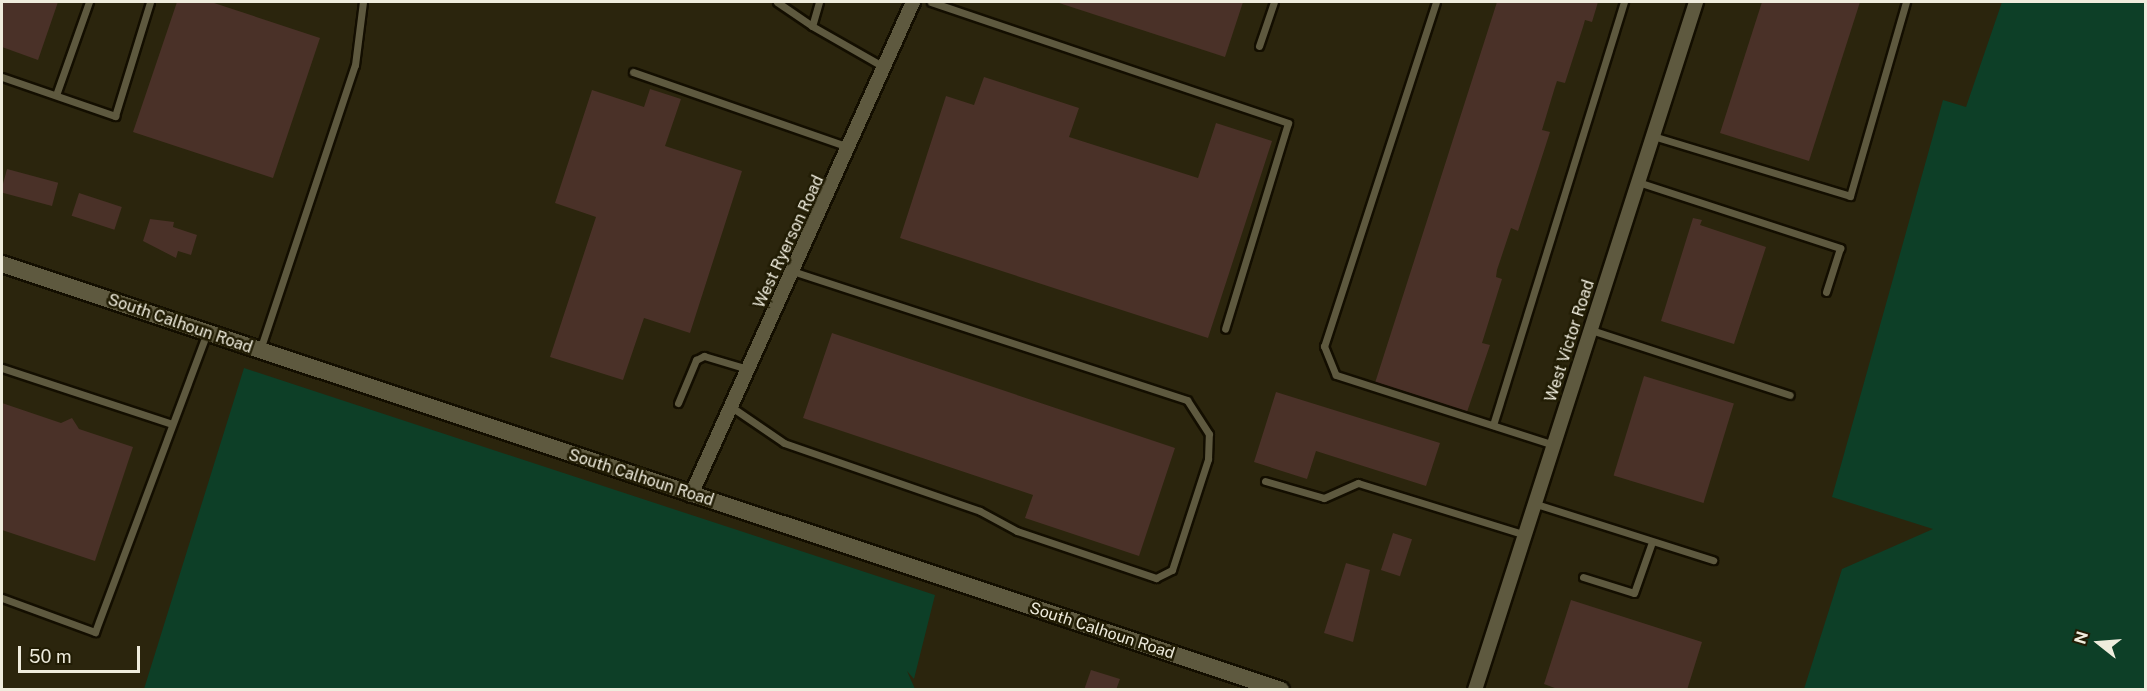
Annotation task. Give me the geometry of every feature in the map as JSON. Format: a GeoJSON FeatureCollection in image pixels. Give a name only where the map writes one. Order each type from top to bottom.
{"type":"FeatureCollection","features":[{"type":"Feature","properties":{"kind":"street","name":"West Ryerson Road"},"geometry":{"type":"LineString","coordinates":[[691,495],[730,406],[851,148],[913,2]]}},
{"type":"Feature","properties":{"kind":"street","name":"West Victor Road"},"geometry":{"type":"LineString","coordinates":[[1475,690],[1696,2]]}},
{"type":"Feature","properties":{"kind":"street","name":"South Calhoun Road"},"geometry":{"type":"LineString","coordinates":[[2,264],[1281,690]]}},
{"type":"Feature","properties":{"kind":"lane"},"geometry":{"type":"LineString","coordinates":[[56,95],[89,2]]}},
{"type":"Feature","properties":{"kind":"lane"},"geometry":{"type":"LineString","coordinates":[[2,77],[115,116],[150,2]]}},
{"type":"Feature","properties":{"kind":"lane"},"geometry":{"type":"LineString","coordinates":[[260,350],[356,65],[363,2]]}},
{"type":"Feature","properties":{"kind":"lane"},"geometry":{"type":"LineString","coordinates":[[777,2],[812,26],[886,69]]}},
{"type":"Feature","properties":{"kind":"lane"},"geometry":{"type":"LineString","coordinates":[[812,26],[819,2]]}},
{"type":"Feature","properties":{"kind":"lane"},"geometry":{"type":"LineString","coordinates":[[931,2],[1288,123],[1224,329]]}},
{"type":"Feature","properties":{"kind":"lane"},"geometry":{"type":"LineString","coordinates":[[1259,46],[1274,2]]}},
{"type":"Feature","properties":{"kind":"lane"},"geometry":{"type":"LineString","coordinates":[[1436,2],[1324,346],[1336,375],[1554,445]]}},
{"type":"Feature","properties":{"kind":"lane"},"geometry":{"type":"LineString","coordinates":[[1492,425],[1624,2]]}},
{"type":"Feature","properties":{"kind":"lane"},"geometry":{"type":"LineString","coordinates":[[1653,136],[1850,196],[1906,2]]}},
{"type":"Feature","properties":{"kind":"lane"},"geometry":{"type":"LineString","coordinates":[[633,72],[851,148]]}},
{"type":"Feature","properties":{"kind":"lane"},"geometry":{"type":"LineString","coordinates":[[1638,182],[1840,248],[1826,292]]}},
{"type":"Feature","properties":{"kind":"lane"},"geometry":{"type":"LineString","coordinates":[[730,406],[784,442],[980,511],[1017,531],[1156,578],[1172,570],[1208,459],[1209,434],[1187,400],[793,271]]}},
{"type":"Feature","properties":{"kind":"lane"},"geometry":{"type":"LineString","coordinates":[[1591,330],[1791,395]]}},
{"type":"Feature","properties":{"kind":"lane"},"geometry":{"type":"LineString","coordinates":[[2,598],[95,632],[169,423],[207,332]]}},
{"type":"Feature","properties":{"kind":"lane"},"geometry":{"type":"LineString","coordinates":[[678,403],[696,360],[704,356],[748,369]]}},
{"type":"Feature","properties":{"kind":"lane"},"geometry":{"type":"LineString","coordinates":[[2,368],[169,423]]}},
{"type":"Feature","properties":{"kind":"lane"},"geometry":{"type":"LineString","coordinates":[[1265,481],[1324,498],[1358,483],[1526,535]]}},
{"type":"Feature","properties":{"kind":"lane"},"geometry":{"type":"LineString","coordinates":[[1536,504],[1713,560]]}},
{"type":"Feature","properties":{"kind":"lane"},"geometry":{"type":"LineString","coordinates":[[1583,577],[1634,593],[1652,542]]}},
{"type":"Feature","properties":{"kind":"green space"},"geometry":{"type":"Polygon","coordinates":[[[2002,2],[2145,2],[2145,689],[1804,689],[1842,569],[1933,529],[1832,497],[1943,100],[1966,107],[2002,2]]]}},
{"type":"Feature","properties":{"kind":"green space"},"geometry":{"type":"Polygon","coordinates":[[[244,368],[935,595],[914,679],[907,671],[915,689],[144,689],[244,368]]]}},
{"type":"Feature","properties":{"kind":"building"},"geometry":{"type":"Polygon","coordinates":[[[2,2],[58,2],[38,60],[2,47],[2,2]]]}},
{"type":"Feature","properties":{"kind":"building"},"geometry":{"type":"Polygon","coordinates":[[[177,2],[211,2],[320,38],[273,178],[133,132],[177,2]]]}},
{"type":"Feature","properties":{"kind":"building"},"geometry":{"type":"Polygon","coordinates":[[[1056,2],[1243,2],[1225,57],[1056,2]]]}},
{"type":"Feature","properties":{"kind":"building"},"geometry":{"type":"Polygon","coordinates":[[[1497,2],[1598,2],[1592,22],[1585,20],[1565,83],[1557,81],[1555,87],[1542,130],[1550,132],[1518,231],[1511,228],[1497,270],[1496,277],[1502,279],[1482,343],[1490,345],[1467,412],[1375,383],[1497,2]]]}},
{"type":"Feature","properties":{"kind":"building"},"geometry":{"type":"Polygon","coordinates":[[[1762,2],[1860,2],[1809,161],[1720,133],[1762,2]]]}},
{"type":"Feature","properties":{"kind":"building"},"geometry":{"type":"Polygon","coordinates":[[[984,77],[1079,108],[1069,137],[1198,178],[1216,123],[1272,141],[1208,338],[900,238],[946,96],[974,105],[984,77]]]}},
{"type":"Feature","properties":{"kind":"building"},"geometry":{"type":"Polygon","coordinates":[[[650,89],[681,99],[665,146],[742,171],[690,333],[644,318],[623,380],[550,357],[596,217],[555,203],[592,90],[644,107],[650,89]]]}},
{"type":"Feature","properties":{"kind":"building"},"geometry":{"type":"Polygon","coordinates":[[[7,169],[58,183],[52,206],[2,193],[7,169]]]}},
{"type":"Feature","properties":{"kind":"building"},"geometry":{"type":"Polygon","coordinates":[[[79,193],[122,207],[114,230],[72,216],[79,193]]]}},
{"type":"Feature","properties":{"kind":"building"},"geometry":{"type":"Polygon","coordinates":[[[1693,218],[1702,220],[1700,225],[1766,247],[1734,344],[1661,321],[1693,218]]]}},
{"type":"Feature","properties":{"kind":"building"},"geometry":{"type":"Polygon","coordinates":[[[150,219],[174,222],[173,227],[197,235],[191,255],[178,251],[176,258],[143,241],[150,219]]]}},
{"type":"Feature","properties":{"kind":"building"},"geometry":{"type":"Polygon","coordinates":[[[832,333],[1175,448],[1139,556],[1025,518],[1033,495],[803,418],[832,333]]]}},
{"type":"Feature","properties":{"kind":"building"},"geometry":{"type":"Polygon","coordinates":[[[1644,376],[1734,403],[1703,503],[1614,475],[1644,376]]]}},
{"type":"Feature","properties":{"kind":"building"},"geometry":{"type":"Polygon","coordinates":[[[1276,392],[1440,443],[1426,486],[1316,451],[1307,479],[1254,462],[1276,392]]]}},
{"type":"Feature","properties":{"kind":"building"},"geometry":{"type":"Polygon","coordinates":[[[2,403],[61,423],[72,418],[79,429],[133,447],[95,561],[2,530],[2,403]]]}},
{"type":"Feature","properties":{"kind":"building"},"geometry":{"type":"Polygon","coordinates":[[[1393,533],[1412,539],[1400,576],[1381,570],[1393,533]]]}},
{"type":"Feature","properties":{"kind":"building"},"geometry":{"type":"Polygon","coordinates":[[[1346,563],[1370,570],[1353,642],[1324,633],[1346,563]]]}},
{"type":"Feature","properties":{"kind":"building"},"geometry":{"type":"Polygon","coordinates":[[[1571,600],[1702,642],[1687,690],[1560,690],[1544,684],[1571,600]]]}},
{"type":"Feature","properties":{"kind":"building"},"geometry":{"type":"Polygon","coordinates":[[[1091,670],[1120,679],[1116,690],[1084,690],[1091,670]]]}}]}
